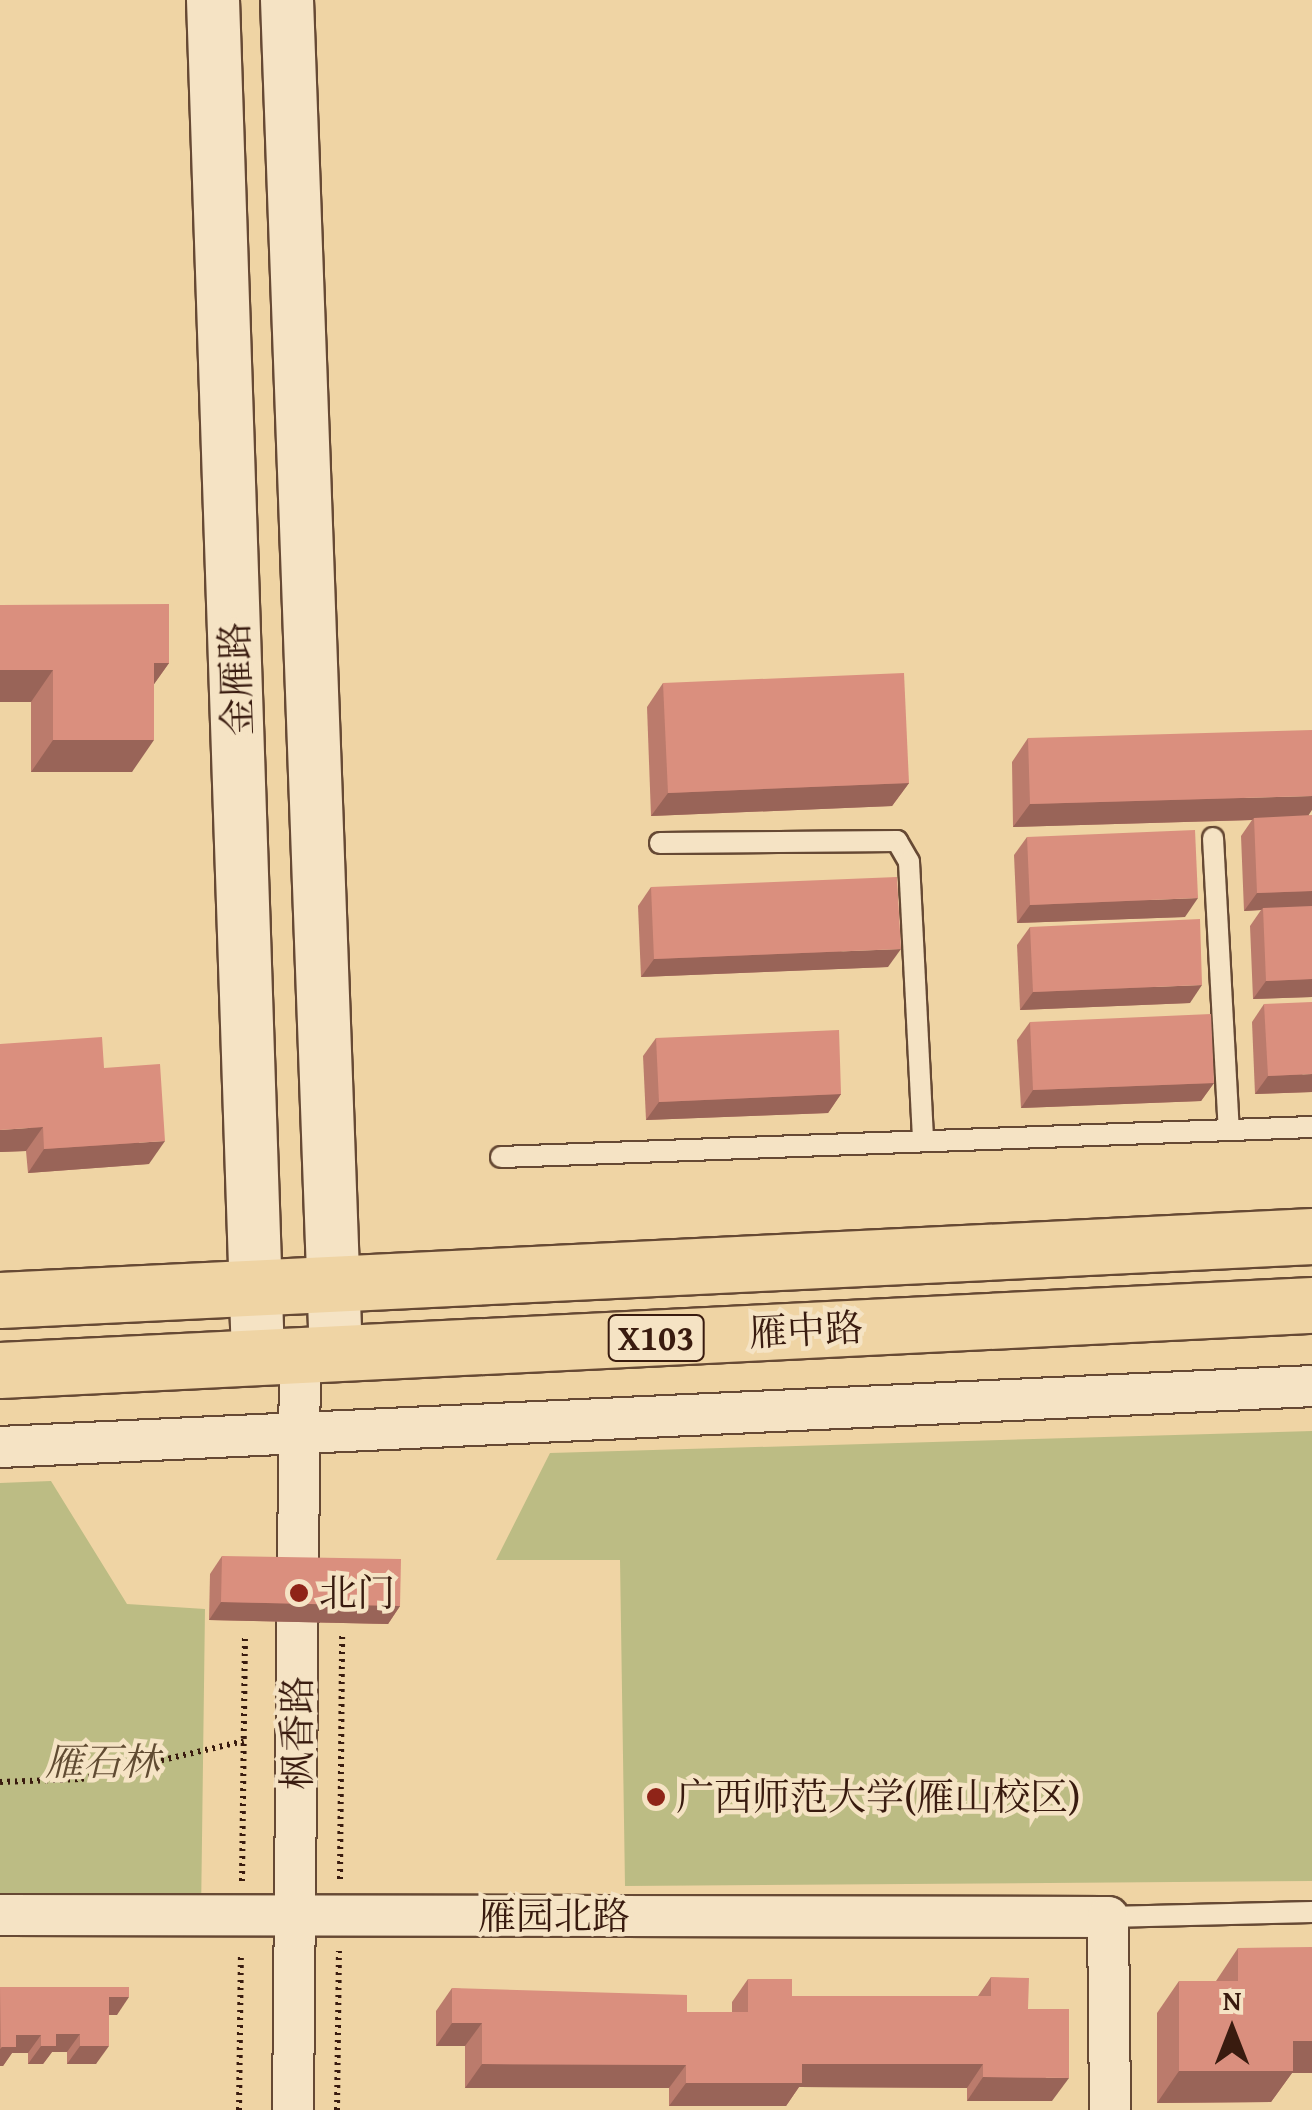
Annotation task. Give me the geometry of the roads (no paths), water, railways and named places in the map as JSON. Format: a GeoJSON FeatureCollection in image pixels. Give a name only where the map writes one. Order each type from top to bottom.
{"type":"FeatureCollection","features":[{"type":"Feature","properties":{"kind":"main road","name":"雁中路"},"geometry":{"type":"LineString","coordinates":[[0,1300],[1312,1236]]}},
{"type":"Feature","properties":{"kind":"main road","name":"雁中路"},"geometry":{"type":"LineString","coordinates":[[0,1370],[1312,1305]]}},
{"type":"Feature","properties":{"kind":"street","name":"金雁路"},"geometry":{"type":"LineString","coordinates":[[213,0],[256,1286],[298,1356]]}},
{"type":"Feature","properties":{"kind":"street","name":"金雁路"},"geometry":{"type":"LineString","coordinates":[[286,0],[332,1283],[298,1356]]}},
{"type":"Feature","properties":{"kind":"street","name":"枫香路"},"geometry":{"type":"LineString","coordinates":[[293,2110],[298,1356]]}},
{"type":"Feature","properties":{"kind":"street"},"geometry":{"type":"LineString","coordinates":[[0,1447],[1312,1386]]}},
{"type":"Feature","properties":{"kind":"street","name":"雁园北路"},"geometry":{"type":"LineString","coordinates":[[0,1915],[1108,1917]]}},
{"type":"Feature","properties":{"kind":"street"},"geometry":{"type":"LineString","coordinates":[[1108,1917],[1110,2110]]}},
{"type":"Feature","properties":{"kind":"lane"},"geometry":{"type":"LineString","coordinates":[[1213,838],[1229,1130]]}},
{"type":"Feature","properties":{"kind":"lane"},"geometry":{"type":"LineString","coordinates":[[660,842],[897,841],[909,862],[923,1142]]}},
{"type":"Feature","properties":{"kind":"lane"},"geometry":{"type":"LineString","coordinates":[[502,1157],[1312,1126]]}},
{"type":"Feature","properties":{"kind":"lane"},"geometry":{"type":"LineString","coordinates":[[1108,1917],[1312,1912]]}},
{"type":"Feature","properties":{"kind":"place","name":"北门"},"geometry":{"type":"Point","coordinates":[299,1593]}},
{"type":"Feature","properties":{"kind":"place","name":"广西师范大学(雁山校区)"},"geometry":{"type":"Point","coordinates":[656,1797]}},
{"type":"Feature","properties":{"kind":"park label","name":"雁石林"},"geometry":{"type":"Point","coordinates":[102,1762]}}]}
